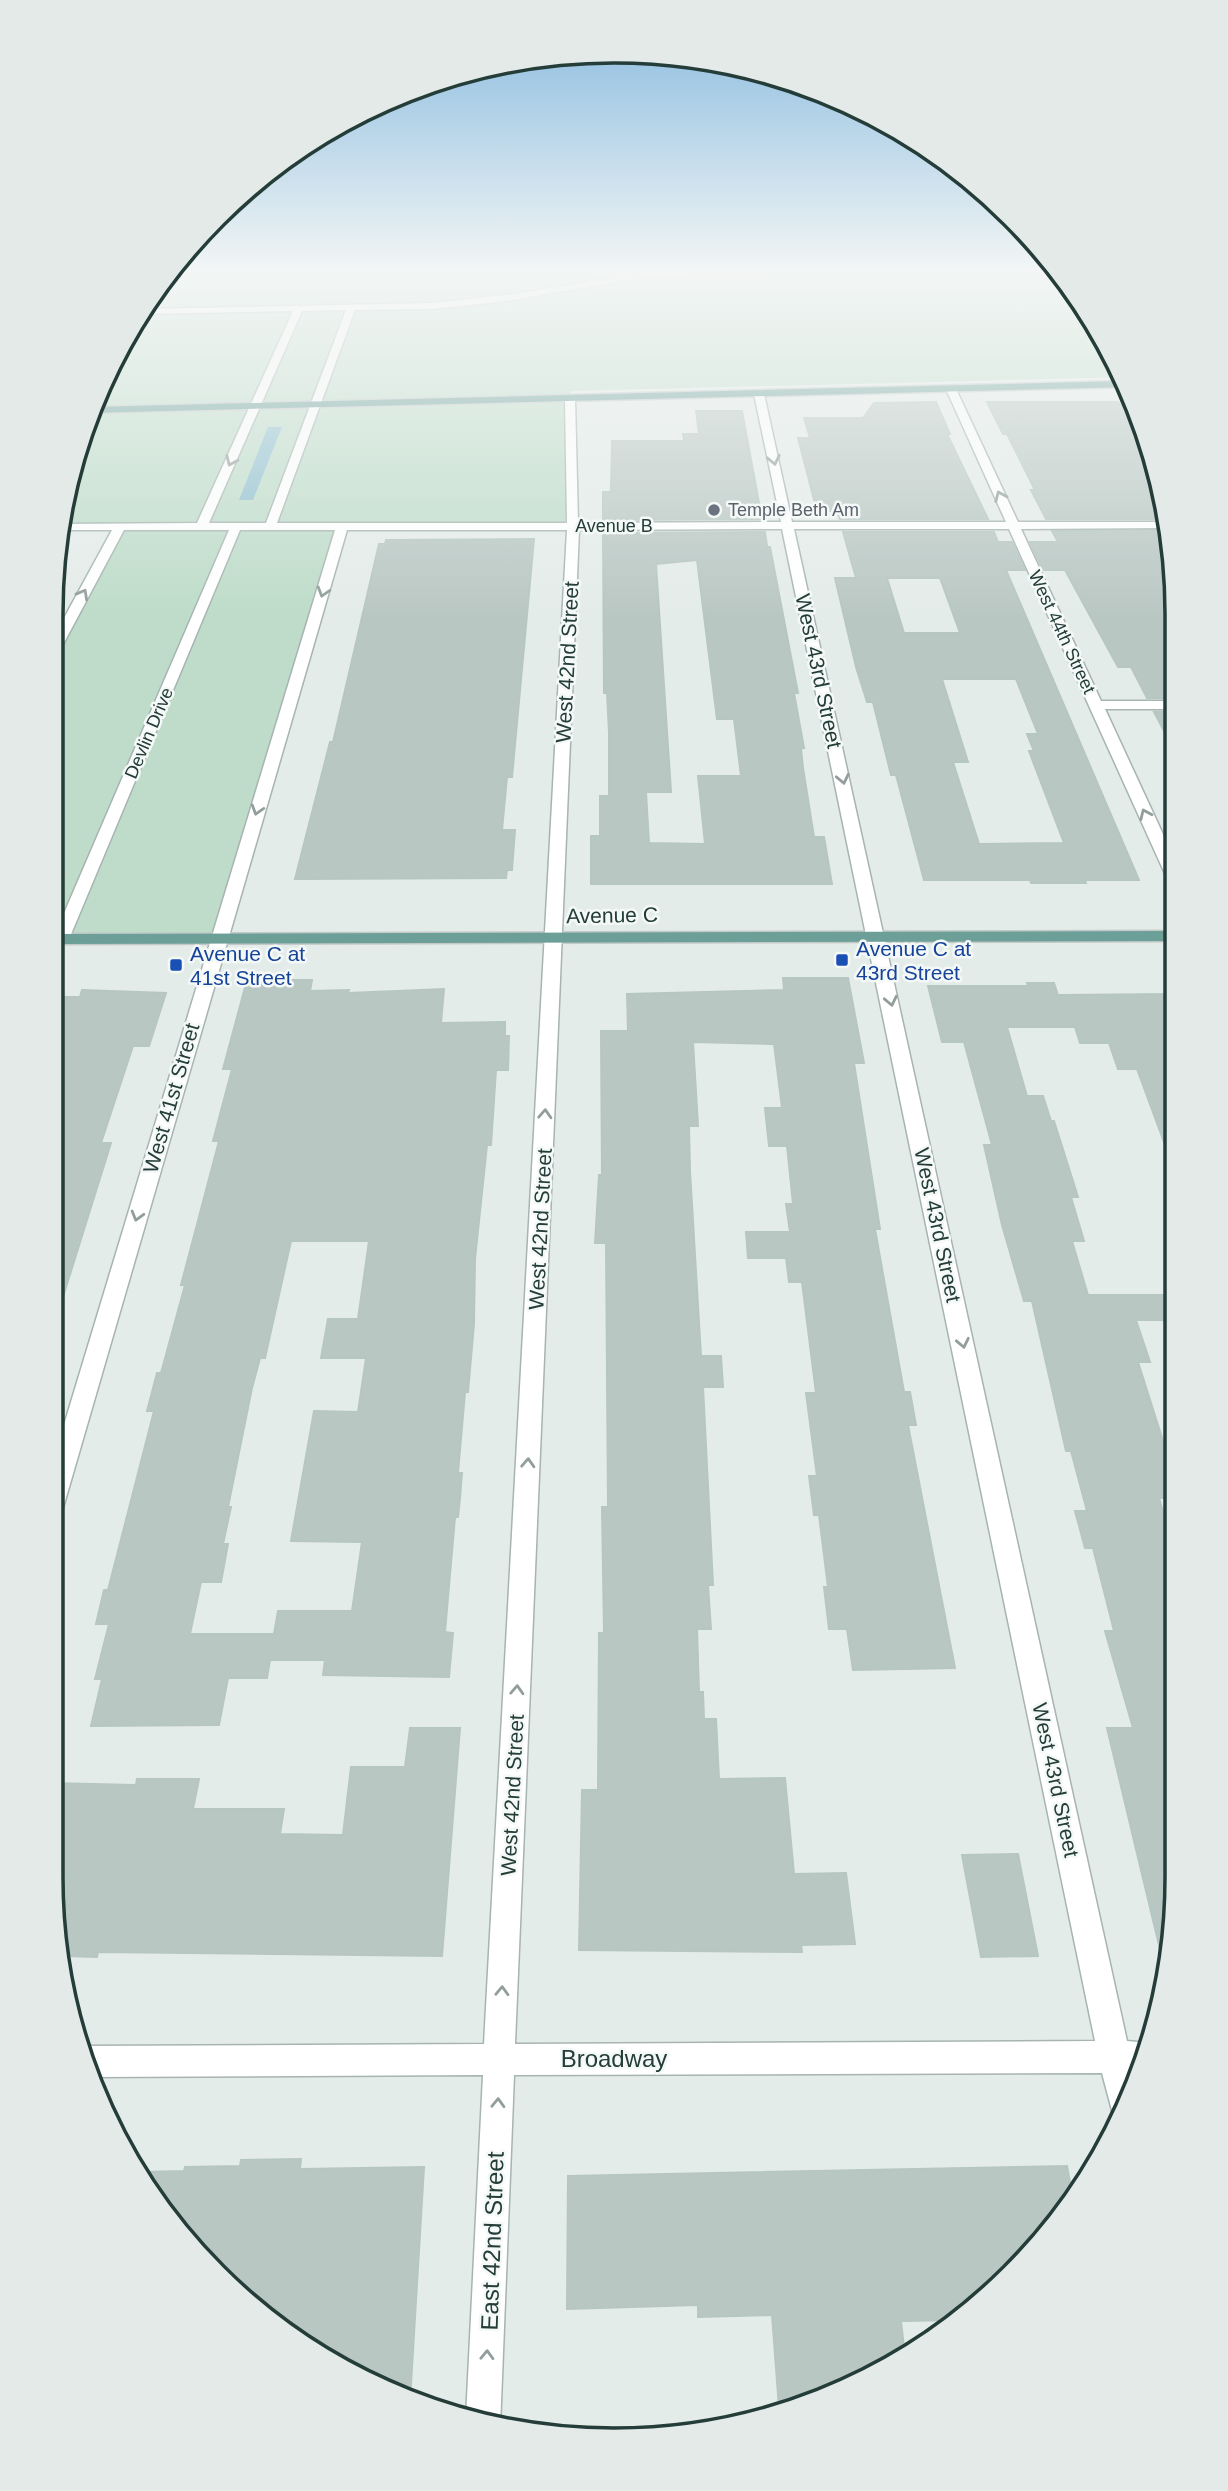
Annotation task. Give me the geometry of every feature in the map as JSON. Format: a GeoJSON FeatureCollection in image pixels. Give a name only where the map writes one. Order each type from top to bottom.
{"type":"FeatureCollection","features":[{"type":"Feature","properties":{"kind":"main road"},"geometry":{"type":"LineString","coordinates":[[102,410],[1071,385]]}},
{"type":"Feature","properties":{"kind":"main road","name":"Avenue C"},"geometry":{"type":"LineString","coordinates":[[63,939],[1165,936]]}},
{"type":"Feature","properties":{"kind":"street"},"geometry":{"type":"LineString","coordinates":[[202,526],[265,385]]}},
{"type":"Feature","properties":{"kind":"street"},"geometry":{"type":"LineString","coordinates":[[270,527],[323,385]]}},
{"type":"Feature","properties":{"kind":"street","name":"West 44th Street"},"geometry":{"type":"LineString","coordinates":[[951,388],[1165,856]]}},
{"type":"Feature","properties":{"kind":"street","name":"West 43rd Street"},"geometry":{"type":"LineString","coordinates":[[760,394],[877,937],[1130,2057]]}},
{"type":"Feature","properties":{"kind":"street","name":"West 42nd Street"},"geometry":{"type":"LineString","coordinates":[[499,2059],[573,526],[570,398]]}},
{"type":"Feature","properties":{"kind":"street","name":"Avenue B"},"geometry":{"type":"LineString","coordinates":[[71,527],[1157,525]]}},
{"type":"Feature","properties":{"kind":"street"},"geometry":{"type":"LineString","coordinates":[[63,631],[120,527]]}},
{"type":"Feature","properties":{"kind":"street","name":"Devlin Drive"},"geometry":{"type":"LineString","coordinates":[[63,923],[236,527]]}},
{"type":"Feature","properties":{"kind":"street","name":"West 41st Street"},"geometry":{"type":"LineString","coordinates":[[63,1467],[342,527]]}},
{"type":"Feature","properties":{"kind":"street"},"geometry":{"type":"LineString","coordinates":[[1096,705],[1165,705]]}},
{"type":"Feature","properties":{"kind":"street","name":"Broadway"},"geometry":{"type":"LineString","coordinates":[[95,2061],[1130,2057]]}},
{"type":"Feature","properties":{"kind":"street","name":"East 42nd Street"},"geometry":{"type":"LineString","coordinates":[[484,2412],[499,2059]]}},
{"type":"Feature","properties":{"kind":"green space"},"geometry":{"type":"Polygon","coordinates":[[[113,385],[797,385],[570,391],[565,526],[343,526],[219,939],[63,939],[63,631],[120,527],[71,527],[92,437],[113,385]]]}},
{"type":"Feature","properties":{"kind":"water"},"geometry":{"type":"Polygon","coordinates":[[[268,427],[282,427],[253,500],[239,500],[268,427]]]}},
{"type":"Feature","properties":{"kind":"building"},"geometry":{"type":"Polygon","coordinates":[[[936,402],[950,434],[947,434],[988,519],[840,519],[837,511],[817,511],[798,438],[810,438],[804,418],[863,418],[874,403],[936,402]]]}},
{"type":"Feature","properties":{"kind":"building"},"geometry":{"type":"Polygon","coordinates":[[[987,402],[1118,402],[1127,414],[1136,437],[1156,519],[1046,519],[1007,434],[1003,434],[987,402]]]}},
{"type":"Feature","properties":{"kind":"building"},"geometry":{"type":"Polygon","coordinates":[[[696,411],[742,411],[762,519],[603,520],[603,492],[611,492],[612,441],[684,441],[683,434],[699,434],[696,411]]]}},
{"type":"Feature","properties":{"kind":"building"},"geometry":{"type":"Polygon","coordinates":[[[1158,530],[1164,578],[1165,698],[1147,698],[1131,667],[1118,667],[1065,570],[1043,570],[1030,542],[1058,542],[1052,531],[1158,530]]]}},
{"type":"Feature","properties":{"kind":"building"},"geometry":{"type":"Polygon","coordinates":[[[765,532],[798,693],[794,693],[804,748],[801,748],[803,768],[814,837],[824,837],[832,884],[591,884],[591,836],[600,836],[600,796],[609,796],[609,732],[607,693],[604,693],[603,533],[765,532]],[[697,560],[656,564],[671,792],[646,792],[649,843],[705,844],[698,776],[741,776],[734,719],[717,719],[697,560]]]}},
{"type":"Feature","properties":{"kind":"building"},"geometry":{"type":"Polygon","coordinates":[[[843,532],[994,532],[998,542],[1012,542],[1025,570],[1006,570],[1139,880],[1031,883],[1030,880],[924,880],[896,775],[891,775],[873,702],[867,702],[856,667],[835,578],[856,578],[843,532]],[[887,578],[904,633],[960,633],[940,578],[887,578]],[[942,679],[968,762],[953,762],[979,844],[1064,843],[1029,751],[1034,751],[1027,734],[1038,734],[1016,679],[942,679]]]}},
{"type":"Feature","properties":{"kind":"building"},"geometry":{"type":"Polygon","coordinates":[[[534,539],[512,777],[507,777],[502,830],[515,830],[512,870],[507,870],[506,878],[295,879],[330,742],[333,742],[379,544],[385,544],[386,540],[534,539]]]}},
{"type":"Feature","properties":{"kind":"building"},"geometry":{"type":"Polygon","coordinates":[[[1154,712],[1165,712],[1165,733],[1154,712]]]}},
{"type":"Feature","properties":{"kind":"building"},"geometry":{"type":"Polygon","coordinates":[[[783,978],[848,978],[864,1063],[854,1063],[880,1229],[875,1229],[904,1392],[910,1392],[916,1425],[908,1425],[955,1668],[853,1670],[847,1629],[829,1629],[824,1587],[828,1587],[819,1515],[814,1515],[809,1476],[817,1476],[806,1393],[816,1393],[802,1282],[789,1282],[786,1258],[748,1258],[746,1232],[790,1232],[786,1204],[793,1204],[787,1146],[769,1146],[765,1108],[782,1108],[774,1044],[693,1042],[698,1126],[689,1126],[690,1171],[701,1356],[721,1356],[723,1387],[703,1387],[713,1585],[708,1585],[711,1629],[697,1629],[699,1692],[703,1692],[704,1719],[716,1719],[719,1779],[785,1778],[794,1874],[846,1873],[855,1944],[801,1945],[802,1952],[579,1950],[582,1790],[598,1790],[599,1633],[604,1633],[602,1507],[608,1507],[606,1243],[595,1243],[599,1175],[602,1175],[601,1031],[628,1031],[627,994],[784,990],[783,978]]]}},
{"type":"Feature","properties":{"kind":"building"},"geometry":{"type":"Polygon","coordinates":[[[247,980],[312,980],[310,991],[349,990],[348,993],[444,989],[441,1023],[505,1022],[505,1036],[509,1036],[508,1070],[496,1070],[491,1145],[487,1145],[475,1259],[474,1324],[468,1392],[465,1392],[458,1473],[462,1473],[460,1498],[458,1517],[455,1517],[445,1632],[453,1633],[449,1677],[323,1675],[325,1660],[270,1660],[267,1678],[228,1678],[219,1725],[91,1726],[102,1679],[95,1679],[109,1624],[96,1624],[104,1590],[108,1590],[154,1411],[147,1411],[157,1373],[161,1373],[185,1285],[181,1285],[219,1141],[213,1141],[232,1069],[223,1069],[247,980]],[[291,1241],[265,1358],[260,1358],[252,1388],[228,1507],[231,1507],[223,1544],[228,1544],[221,1582],[201,1582],[190,1634],[274,1634],[278,1611],[352,1611],[362,1542],[291,1541],[314,1411],[358,1412],[366,1358],[321,1358],[328,1319],[358,1319],[369,1241],[291,1241]]]}},
{"type":"Feature","properties":{"kind":"building"},"geometry":{"type":"Polygon","coordinates":[[[1027,983],[1054,983],[1058,995],[1165,994],[1165,1145],[1137,1069],[1118,1069],[1109,1043],[1080,1043],[1075,1027],[1007,1027],[1027,1096],[1043,1096],[1051,1121],[1054,1121],[1078,1197],[1071,1197],[1084,1241],[1072,1241],[1088,1295],[1165,1295],[1165,1320],[1136,1320],[1150,1362],[1138,1362],[1165,1447],[1165,1498],[1159,1498],[1165,1519],[1165,1877],[1160,1949],[1107,1728],[1133,1728],[1105,1631],[1114,1631],[1093,1548],[1085,1548],[1075,1511],[1087,1511],[1071,1451],[1066,1451],[1032,1301],[1024,1301],[1002,1225],[984,1145],[992,1145],[964,1042],[942,1042],[928,986],[1028,986],[1027,983]]]}},
{"type":"Feature","properties":{"kind":"building"},"geometry":{"type":"Polygon","coordinates":[[[82,990],[166,993],[149,1046],[133,1046],[101,1143],[111,1143],[63,1297],[63,997],[80,997],[82,990]]]}},
{"type":"Feature","properties":{"kind":"building"},"geometry":{"type":"Polygon","coordinates":[[[410,1728],[460,1728],[442,1956],[98,1952],[97,1957],[69,1956],[64,1913],[63,1783],[136,1785],[137,1779],[199,1779],[193,1809],[284,1809],[280,1834],[343,1835],[351,1767],[405,1767],[410,1728]]]}},
{"type":"Feature","properties":{"kind":"building"},"geometry":{"type":"Polygon","coordinates":[[[1018,1854],[1038,1956],[981,1957],[962,1855],[1018,1854]]]}},
{"type":"Feature","properties":{"kind":"building"},"geometry":{"type":"Polygon","coordinates":[[[301,2159],[300,2169],[424,2167],[411,2389],[338,2354],[279,2314],[251,2291],[224,2267],[200,2240],[149,2172],[184,2171],[185,2167],[240,2166],[241,2160],[301,2159]]]}},
{"type":"Feature","properties":{"kind":"building"},"geometry":{"type":"Polygon","coordinates":[[[1067,2166],[1071,2185],[1004,2267],[949,2314],[940,2320],[901,2321],[904,2345],[858,2371],[779,2403],[772,2315],[698,2317],[698,2305],[567,2309],[568,2176],[1067,2166]]]}},
{"type":"Feature","properties":{"kind":"place","name":"Temple Beth Am"},"geometry":{"type":"Point","coordinates":[714,510]}},
{"type":"Feature","properties":{"kind":"place","name":"Avenue C at 43rd Street"},"geometry":{"type":"Point","coordinates":[842,960]}},
{"type":"Feature","properties":{"kind":"place","name":"Avenue C at 41st Street"},"geometry":{"type":"Point","coordinates":[176,965]}}]}
